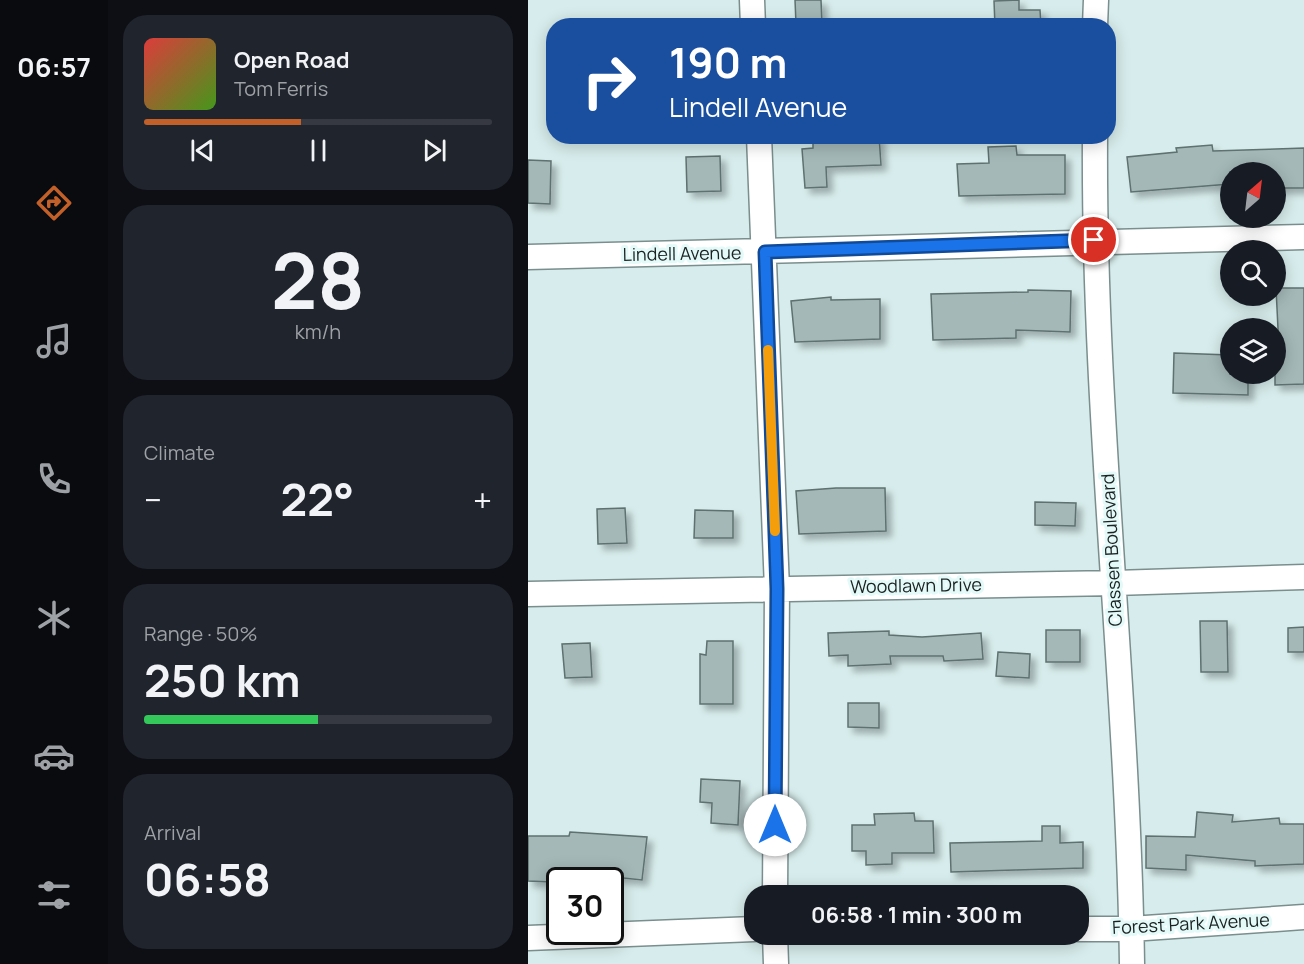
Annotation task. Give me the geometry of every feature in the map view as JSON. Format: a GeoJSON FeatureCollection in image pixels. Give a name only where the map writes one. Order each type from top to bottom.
{"type":"FeatureCollection","features":[{"type":"Feature","properties":{"kind":"street"},"geometry":{"type":"LineString","coordinates":[[752,0],[753,18]]}},
{"type":"Feature","properties":{"kind":"street"},"geometry":{"type":"LineString","coordinates":[[1095,18],[1096,0]]}},
{"type":"Feature","properties":{"kind":"street"},"geometry":{"type":"LineString","coordinates":[[759,144],[777,589],[775,885]]}},
{"type":"Feature","properties":{"kind":"street","name":"Classen Boulevard"},"geometry":{"type":"LineString","coordinates":[[1095,144],[1094,240],[1115,583],[1132,964]]}},
{"type":"Feature","properties":{"kind":"street","name":"Lindell Avenue"},"geometry":{"type":"LineString","coordinates":[[528,257],[765,252],[1094,240],[1304,237]]}},
{"type":"Feature","properties":{"kind":"street","name":"Woodlawn Drive"},"geometry":{"type":"LineString","coordinates":[[528,594],[1115,583],[1304,577]]}},
{"type":"Feature","properties":{"kind":"street","name":"Forest Park Avenue"},"geometry":{"type":"LineString","coordinates":[[1089,929],[1131,929],[1304,917]]}},
{"type":"Feature","properties":{"kind":"street"},"geometry":{"type":"LineString","coordinates":[[528,938],[744,929]]}},
{"type":"Feature","properties":{"kind":"street"},"geometry":{"type":"LineString","coordinates":[[775,945],[776,964]]}},
{"type":"Feature","properties":{"kind":"building"},"geometry":{"type":"Polygon","coordinates":[[[795,0],[821,0],[822,18],[796,18],[795,0]]]}},
{"type":"Feature","properties":{"kind":"building"},"geometry":{"type":"Polygon","coordinates":[[[1019,0],[1019,10],[1040,10],[1040,18],[995,18],[994,1],[1019,0]]]}},
{"type":"Feature","properties":{"kind":"building"},"geometry":{"type":"Polygon","coordinates":[[[813,144],[880,144],[881,165],[826,167],[827,187],[805,188],[802,149],[813,148],[813,144]]]}},
{"type":"Feature","properties":{"kind":"building"},"geometry":{"type":"Polygon","coordinates":[[[1212,145],[1213,151],[1304,148],[1304,188],[1286,188],[1286,162],[1220,162],[1220,185],[1131,192],[1127,157],[1177,152],[1176,148],[1212,145]]]}},
{"type":"Feature","properties":{"kind":"building"},"geometry":{"type":"Polygon","coordinates":[[[1016,146],[1017,155],[1065,155],[1065,194],[959,196],[957,164],[989,163],[988,147],[1016,146]]]}},
{"type":"Feature","properties":{"kind":"building"},"geometry":{"type":"Polygon","coordinates":[[[720,156],[721,191],[687,192],[686,157],[720,156]]]}},
{"type":"Feature","properties":{"kind":"building"},"geometry":{"type":"Polygon","coordinates":[[[528,160],[551,161],[550,204],[528,203],[528,160]]]}},
{"type":"Feature","properties":{"kind":"building"},"geometry":{"type":"Polygon","coordinates":[[[1286,288],[1304,288],[1304,384],[1275,385],[1286,384],[1286,318],[1277,318],[1277,306],[1286,306],[1286,288]]]}},
{"type":"Feature","properties":{"kind":"building"},"geometry":{"type":"Polygon","coordinates":[[[1028,290],[1071,291],[1070,332],[1016,330],[1016,338],[933,340],[931,294],[1028,292],[1028,290]]]}},
{"type":"Feature","properties":{"kind":"building"},"geometry":{"type":"Polygon","coordinates":[[[831,297],[831,300],[880,299],[880,339],[795,342],[791,301],[831,297]]]}},
{"type":"Feature","properties":{"kind":"building"},"geometry":{"type":"Polygon","coordinates":[[[1174,353],[1220,355],[1220,384],[1248,384],[1248,395],[1173,393],[1174,353]]]}},
{"type":"Feature","properties":{"kind":"building"},"geometry":{"type":"Polygon","coordinates":[[[885,488],[886,531],[799,534],[796,491],[885,488]]]}},
{"type":"Feature","properties":{"kind":"building"},"geometry":{"type":"Polygon","coordinates":[[[1035,502],[1076,503],[1075,526],[1035,525],[1035,502]]]}},
{"type":"Feature","properties":{"kind":"building"},"geometry":{"type":"Polygon","coordinates":[[[625,508],[627,543],[598,544],[597,509],[625,508]]]}},
{"type":"Feature","properties":{"kind":"building"},"geometry":{"type":"Polygon","coordinates":[[[695,510],[733,511],[733,538],[694,538],[695,510]]]}},
{"type":"Feature","properties":{"kind":"building"},"geometry":{"type":"Polygon","coordinates":[[[1200,621],[1227,621],[1228,672],[1201,672],[1200,621]]]}},
{"type":"Feature","properties":{"kind":"building"},"geometry":{"type":"Polygon","coordinates":[[[1304,627],[1304,652],[1288,652],[1288,628],[1304,627]]]}},
{"type":"Feature","properties":{"kind":"building"},"geometry":{"type":"Polygon","coordinates":[[[1046,630],[1080,630],[1080,662],[1046,662],[1046,630]]]}},
{"type":"Feature","properties":{"kind":"building"},"geometry":{"type":"Polygon","coordinates":[[[889,631],[889,635],[922,637],[981,633],[983,659],[944,661],[943,656],[890,656],[891,664],[848,666],[848,655],[829,656],[828,633],[889,631]]]}},
{"type":"Feature","properties":{"kind":"building"},"geometry":{"type":"Polygon","coordinates":[[[707,641],[733,641],[733,704],[700,704],[700,654],[706,655],[707,641]]]}},
{"type":"Feature","properties":{"kind":"building"},"geometry":{"type":"Polygon","coordinates":[[[590,643],[592,677],[565,678],[562,644],[590,643]]]}},
{"type":"Feature","properties":{"kind":"building"},"geometry":{"type":"Polygon","coordinates":[[[998,652],[1030,654],[1029,678],[996,676],[998,652]]]}},
{"type":"Feature","properties":{"kind":"building"},"geometry":{"type":"Polygon","coordinates":[[[848,703],[879,703],[879,728],[848,727],[848,703]]]}},
{"type":"Feature","properties":{"kind":"building"},"geometry":{"type":"Polygon","coordinates":[[[701,779],[740,781],[738,825],[711,823],[712,803],[700,802],[701,779]]]}},
{"type":"Feature","properties":{"kind":"building"},"geometry":{"type":"Polygon","coordinates":[[[1197,812],[1233,815],[1232,822],[1279,818],[1280,824],[1304,824],[1304,864],[1255,866],[1255,861],[1186,855],[1186,870],[1146,868],[1146,836],[1195,837],[1197,812]]]}},
{"type":"Feature","properties":{"kind":"building"},"geometry":{"type":"Polygon","coordinates":[[[914,813],[915,821],[933,821],[934,853],[892,853],[892,864],[866,865],[866,851],[852,851],[852,825],[875,825],[874,814],[914,813]]]}},
{"type":"Feature","properties":{"kind":"building"},"geometry":{"type":"Polygon","coordinates":[[[1042,826],[1060,826],[1060,843],[1083,842],[1083,868],[951,872],[950,843],[1042,841],[1042,826]]]}},
{"type":"Feature","properties":{"kind":"building"},"geometry":{"type":"Polygon","coordinates":[[[570,832],[647,837],[642,880],[624,878],[624,867],[546,867],[546,882],[528,881],[528,836],[569,836],[570,832]]]}},
{"type":"Feature","properties":{"kind":"slow traffic"},"geometry":{"type":"LineString","coordinates":[[768,350],[775,531]]}},
{"type":"Feature","properties":{"kind":"route"},"geometry":{"type":"LineString","coordinates":[[775,825],[777,589],[765,252],[1094,240]]}}]}
